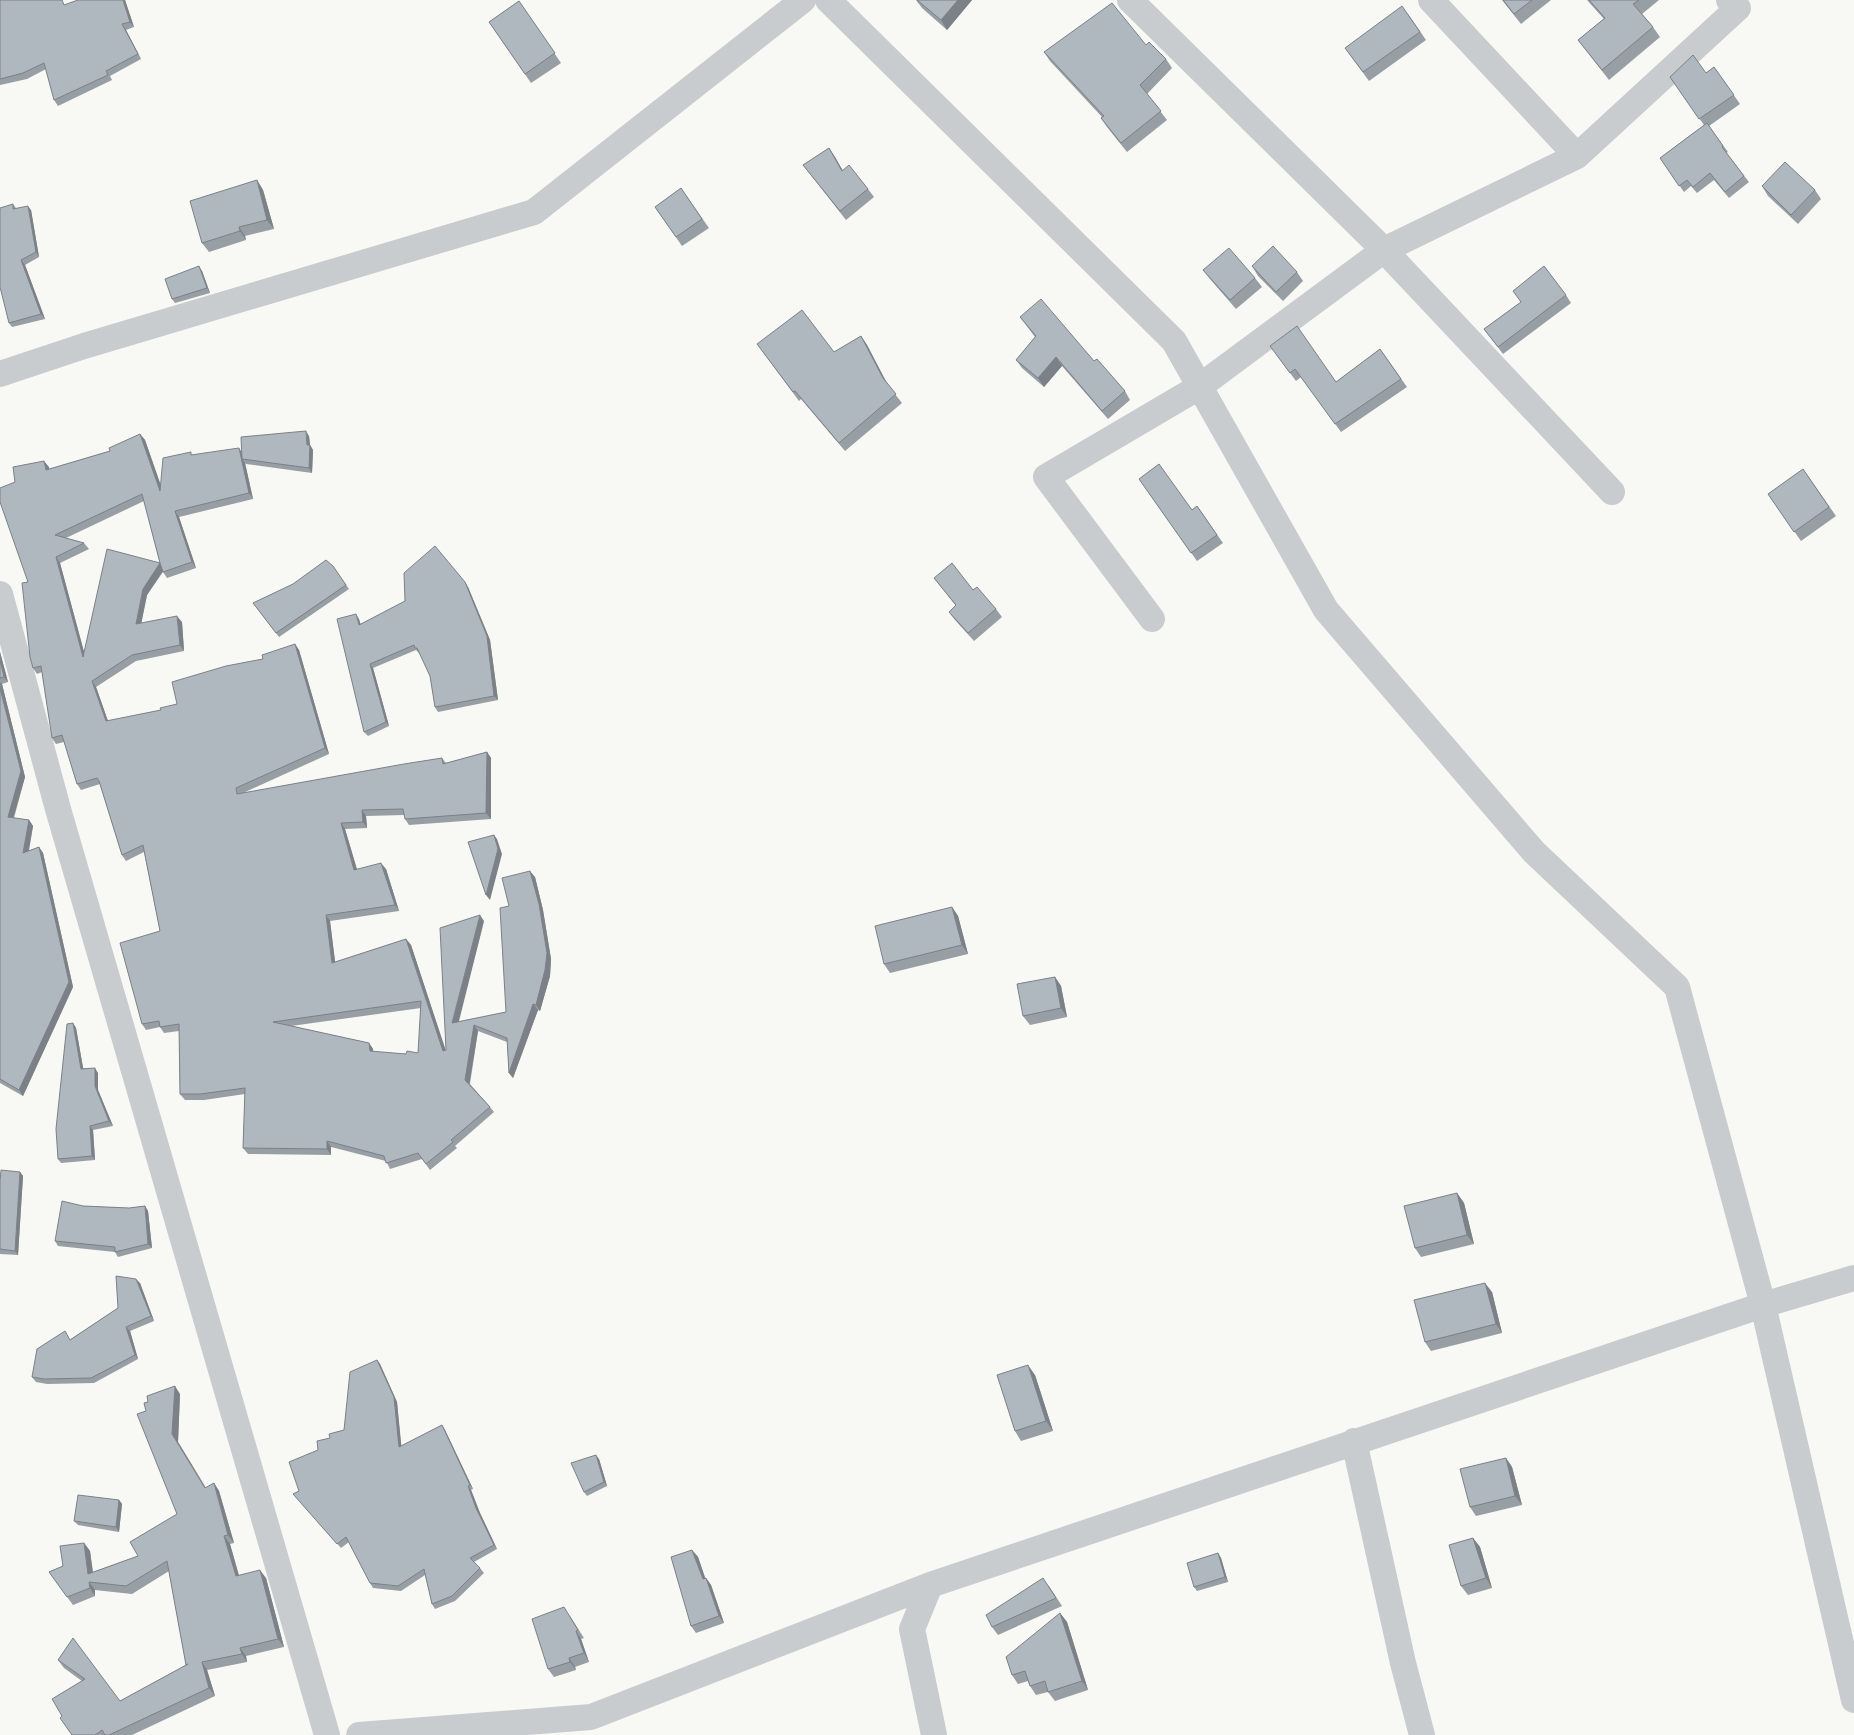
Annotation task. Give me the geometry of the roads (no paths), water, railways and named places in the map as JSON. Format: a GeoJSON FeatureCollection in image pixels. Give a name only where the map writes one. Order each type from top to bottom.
{"type":"FeatureCollection","features":[{"type":"Feature","properties":{"kind":"street"},"geometry":{"type":"LineString","coordinates":[[0,374],[84,346],[534,212],[802,0]]}},
{"type":"Feature","properties":{"kind":"street"},"geometry":{"type":"LineString","coordinates":[[828,0],[1174,341],[1326,610],[1534,852],[1677,987],[1763,1305],[1854,1700]]}},
{"type":"Feature","properties":{"kind":"street"},"geometry":{"type":"LineString","coordinates":[[1130,0],[1384,250],[1612,492]]}},
{"type":"Feature","properties":{"kind":"street"},"geometry":{"type":"LineString","coordinates":[[1431,0],[1577,156]]}},
{"type":"Feature","properties":{"kind":"street"},"geometry":{"type":"LineString","coordinates":[[1152,619],[1046,477],[1199,387],[1384,250],[1577,156],[1738,8],[1729,0]]}},
{"type":"Feature","properties":{"kind":"street"},"geometry":{"type":"LineString","coordinates":[[0,594],[58,809],[327,1735]]}},
{"type":"Feature","properties":{"kind":"street"},"geometry":{"type":"LineString","coordinates":[[359,1735],[591,1717],[930,1586],[1354,1441],[1763,1305],[1854,1278]]}},
{"type":"Feature","properties":{"kind":"street"},"geometry":{"type":"LineString","coordinates":[[1354,1441],[1403,1663],[1422,1735]]}},
{"type":"Feature","properties":{"kind":"street"},"geometry":{"type":"LineString","coordinates":[[930,1586],[912,1629],[934,1735]]}}]}
